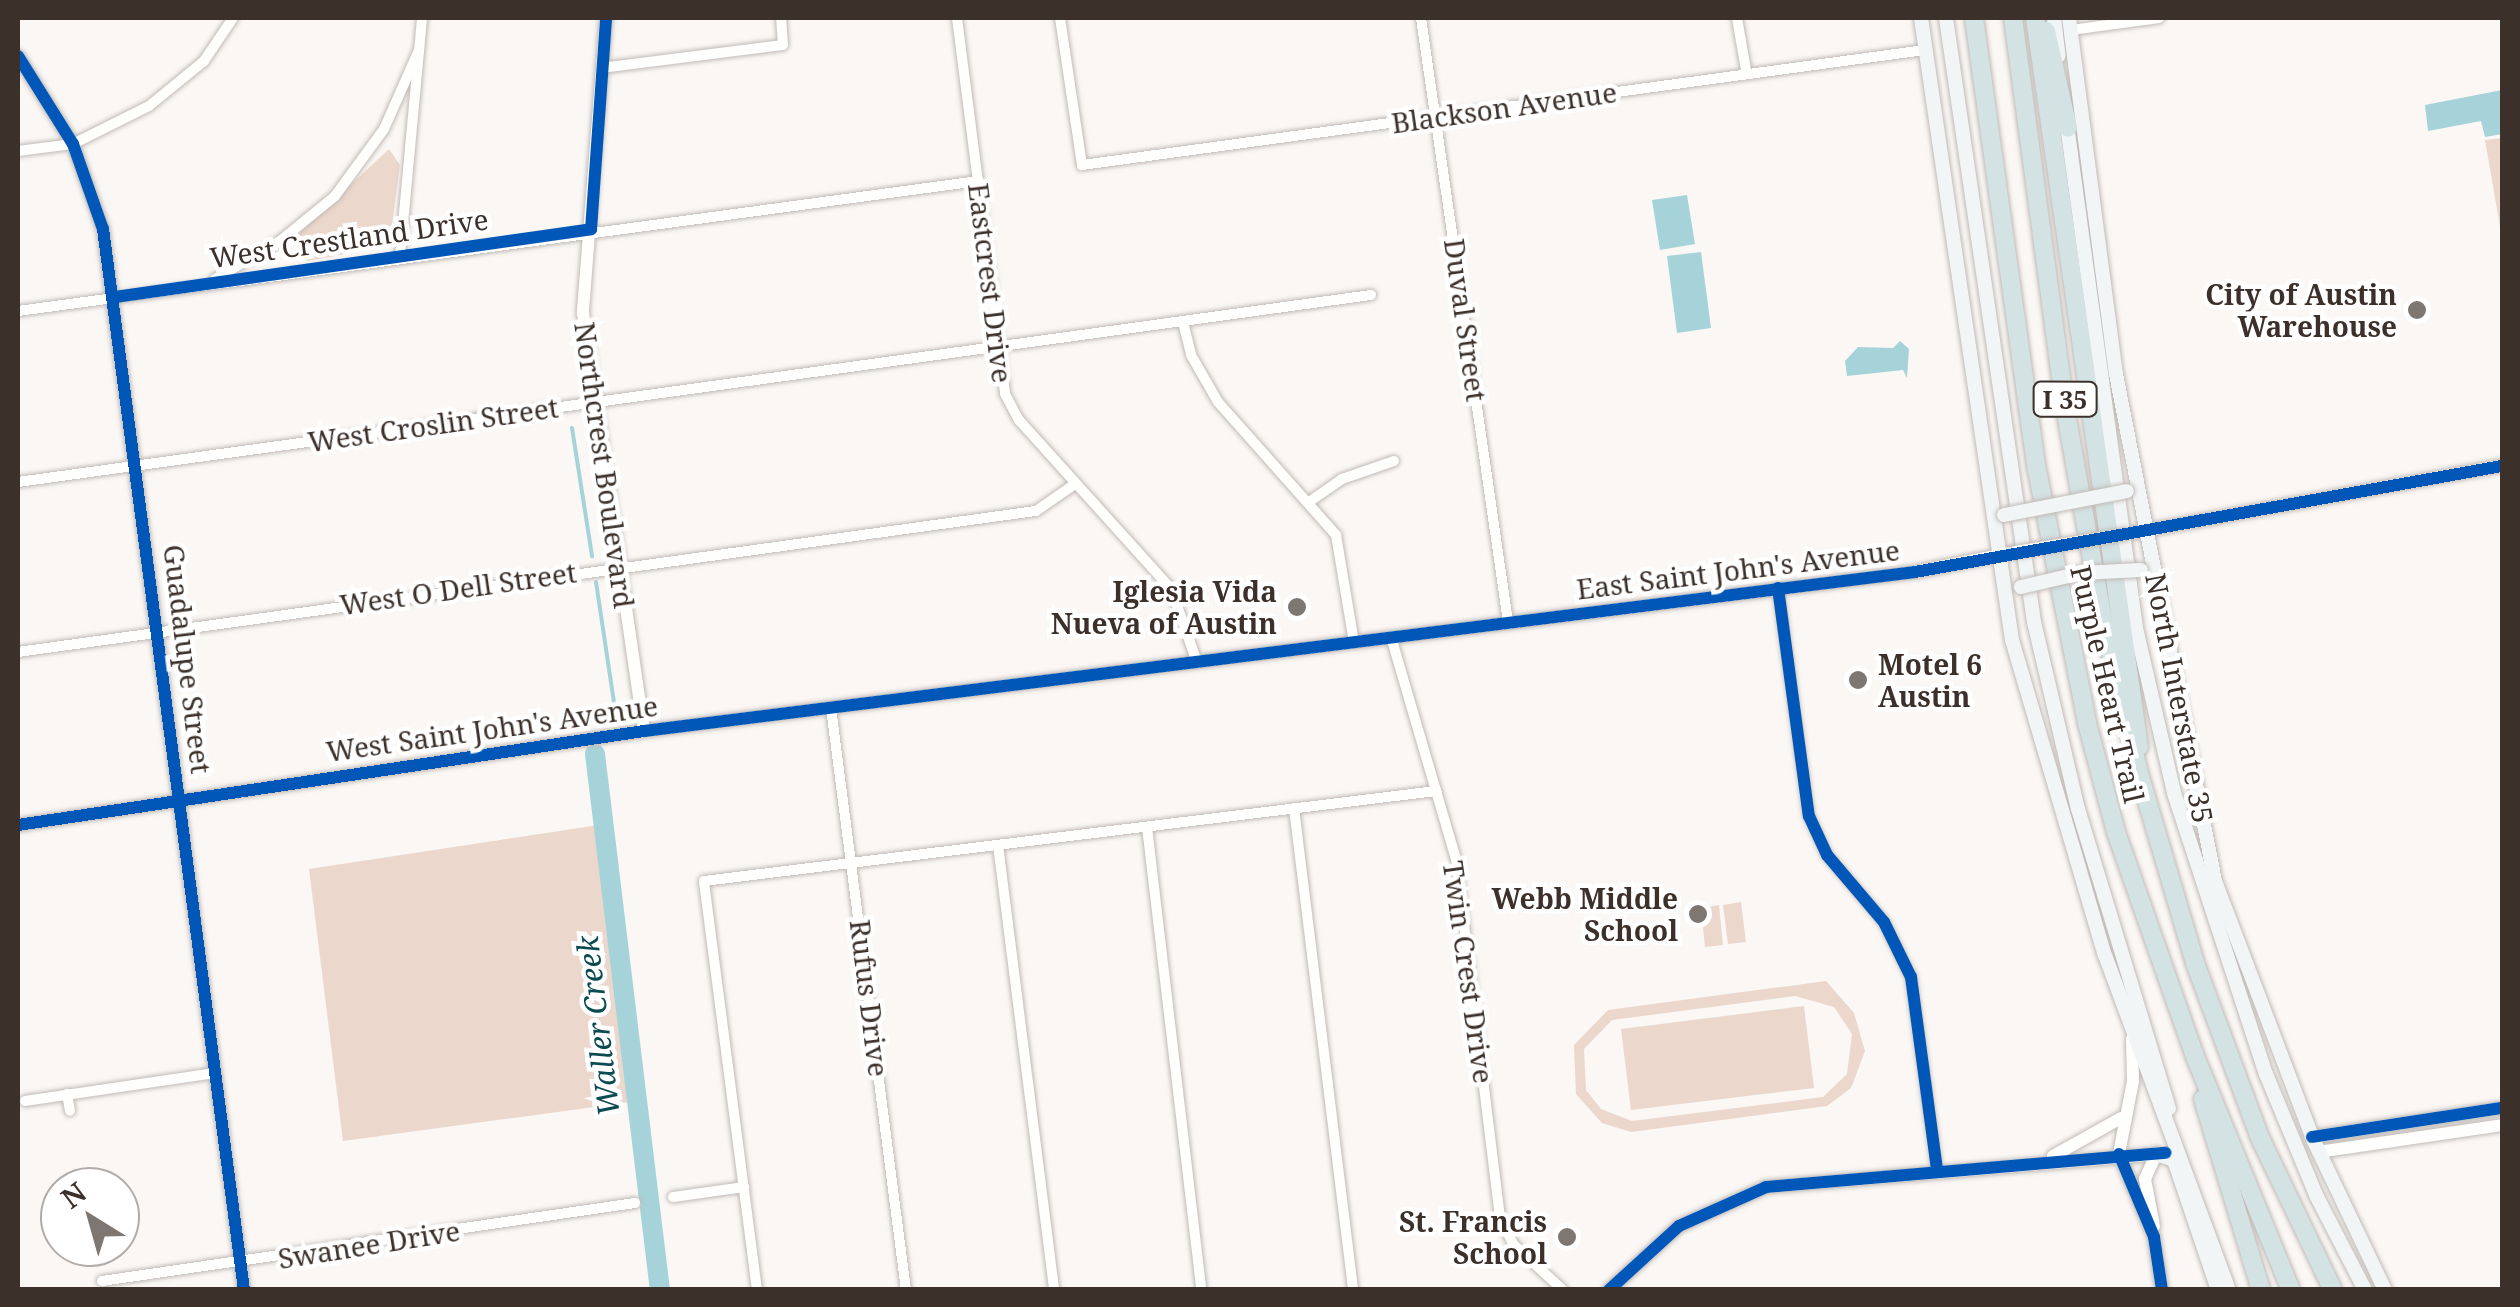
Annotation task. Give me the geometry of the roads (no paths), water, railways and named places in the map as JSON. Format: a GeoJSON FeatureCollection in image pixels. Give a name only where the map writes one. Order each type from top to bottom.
{"type":"FeatureCollection","features":[{"type":"Feature","properties":{"kind":"highway","name":"Purple Heart Trail"},"geometry":{"type":"LineString","coordinates":[[1974,18],[2032,434],[2074,663],[2116,832],[2194,1054],[2291,1290]]}},
{"type":"Feature","properties":{"kind":"highway","name":"Purple Heart Trail"},"geometry":{"type":"LineString","coordinates":[[2013,18],[2066,413],[2103,621],[2140,777],[2195,963],[2261,1140],[2333,1290]]}},
{"type":"Feature","properties":{"kind":"highway"},"geometry":{"type":"LineString","coordinates":[[2035,18],[2059,132]]}},
{"type":"Feature","properties":{"kind":"highway"},"geometry":{"type":"LineString","coordinates":[[2043,18],[2139,725],[2140,777]]}},
{"type":"Feature","properties":{"kind":"highway"},"geometry":{"type":"LineString","coordinates":[[2194,1054],[2208,1126],[2261,1290]]}},
{"type":"Feature","properties":{"kind":"main road"},"geometry":{"type":"LineString","coordinates":[[1920,18],[1996,555],[2033,724],[2128,1017],[2229,1290]]}},
{"type":"Feature","properties":{"kind":"main road"},"geometry":{"type":"LineString","coordinates":[[1946,18],[2034,622],[2078,810],[2182,1157]]}},
{"type":"Feature","properties":{"kind":"main road"},"geometry":{"type":"LineString","coordinates":[[2054,18],[2059,132],[2136,628],[2174,793],[2266,1074],[2316,1196],[2365,1290]]}},
{"type":"Feature","properties":{"kind":"main road","name":"North Interstate 35"},"geometry":{"type":"LineString","coordinates":[[2070,24],[2116,374],[2215,881],[2318,1152],[2384,1290]]}},
{"type":"Feature","properties":{"kind":"main road"},"geometry":{"type":"LineString","coordinates":[[1988,500],[2004,515],[2114,498],[2127,491],[2137,476]]}},
{"type":"Feature","properties":{"kind":"main road"},"geometry":{"type":"LineString","coordinates":[[2007,604],[2021,587],[2081,573],[2140,570],[2159,589]]}},
{"type":"Feature","properties":{"kind":"main road"},"geometry":{"type":"LineString","coordinates":[[2156,1154],[2174,1160],[2218,1290]]}},
{"type":"Feature","properties":{"kind":"street"},"geometry":{"type":"LineString","coordinates":[[18,151],[73,144],[168,94],[204,61],[233,18]]}},
{"type":"Feature","properties":{"kind":"street"},"geometry":{"type":"LineString","coordinates":[[400,256],[422,18]]}},
{"type":"Feature","properties":{"kind":"street","name":"Northcrest Boulevard"},"geometry":{"type":"LineString","coordinates":[[606,18],[583,313],[644,732]]}},
{"type":"Feature","properties":{"kind":"street"},"geometry":{"type":"LineString","coordinates":[[600,68],[782,45],[781,18]]}},
{"type":"Feature","properties":{"kind":"street","name":"Eastcrest Drive"},"geometry":{"type":"LineString","coordinates":[[957,18],[998,347],[1012,412],[1171,589],[1197,662]]}},
{"type":"Feature","properties":{"kind":"street","name":"Blackson Avenue"},"geometry":{"type":"LineString","coordinates":[[1060,18],[1082,165],[1436,118],[1746,70],[1926,50]]}},
{"type":"Feature","properties":{"kind":"street","name":"Duval Street"},"geometry":{"type":"LineString","coordinates":[[1421,18],[1508,622]]}},
{"type":"Feature","properties":{"kind":"street"},"geometry":{"type":"LineString","coordinates":[[1738,18],[1746,70]]}},
{"type":"Feature","properties":{"kind":"street"},"geometry":{"type":"LineString","coordinates":[[2070,24],[2159,18]]}},
{"type":"Feature","properties":{"kind":"street"},"geometry":{"type":"LineString","coordinates":[[206,284],[280,241],[335,196],[384,129],[419,50]]}},
{"type":"Feature","properties":{"kind":"street","name":"Guadalupe Street"},"geometry":{"type":"LineString","coordinates":[[18,56],[73,144],[96,201],[115,297],[244,1290]]}},
{"type":"Feature","properties":{"kind":"street","name":"West Crestland Drive"},"geometry":{"type":"LineString","coordinates":[[18,310],[591,229],[978,180]]}},
{"type":"Feature","properties":{"kind":"street","name":"West Croslin Street"},"geometry":{"type":"LineString","coordinates":[[18,482],[1371,295]]}},
{"type":"Feature","properties":{"kind":"street"},"geometry":{"type":"LineString","coordinates":[[1184,322],[1191,355],[1210,391],[1308,502],[1341,547],[1354,642]]}},
{"type":"Feature","properties":{"kind":"street"},"geometry":{"type":"LineString","coordinates":[[1308,502],[1342,479],[1394,461]]}},
{"type":"Feature","properties":{"kind":"street","name":"East Saint John's Avenue"},"geometry":{"type":"LineString","coordinates":[[974,689],[1778,588],[2126,534],[2502,466]]}},
{"type":"Feature","properties":{"kind":"street","name":"West O Dell Street"},"geometry":{"type":"LineString","coordinates":[[18,652],[618,565],[1036,510],[1076,484]]}},
{"type":"Feature","properties":{"kind":"street"},"geometry":{"type":"LineString","coordinates":[[1778,588],[1809,816],[1827,855],[1884,922],[1910,977],[1937,1169]]}},
{"type":"Feature","properties":{"kind":"street","name":"Twin Crest Drive"},"geometry":{"type":"LineString","coordinates":[[1391,637],[1456,860],[1500,1218],[1514,1246],[1563,1290]]}},
{"type":"Feature","properties":{"kind":"street","name":"West Saint John's Avenue"},"geometry":{"type":"LineString","coordinates":[[18,824],[644,732],[974,689]]}},
{"type":"Feature","properties":{"kind":"street","name":"Rufus Drive"},"geometry":{"type":"LineString","coordinates":[[831,708],[906,1290]]}},
{"type":"Feature","properties":{"kind":"street"},"geometry":{"type":"LineString","coordinates":[[757,1290],[704,882],[1436,791]]}},
{"type":"Feature","properties":{"kind":"street"},"geometry":{"type":"LineString","coordinates":[[1294,808],[1353,1290]]}},
{"type":"Feature","properties":{"kind":"street"},"geometry":{"type":"LineString","coordinates":[[1147,827],[1201,1290]]}},
{"type":"Feature","properties":{"kind":"street"},"geometry":{"type":"LineString","coordinates":[[998,845],[1054,1290]]}},
{"type":"Feature","properties":{"kind":"street"},"geometry":{"type":"LineString","coordinates":[[2128,1017],[2135,1053],[2121,1118],[2118,1154],[2154,1237]]}},
{"type":"Feature","properties":{"kind":"street"},"geometry":{"type":"LineString","coordinates":[[25,1101],[215,1073]]}},
{"type":"Feature","properties":{"kind":"street"},"geometry":{"type":"LineString","coordinates":[[67,1094],[70,1112]]}},
{"type":"Feature","properties":{"kind":"street"},"geometry":{"type":"LineString","coordinates":[[2312,1136],[2502,1108]]}},
{"type":"Feature","properties":{"kind":"street"},"geometry":{"type":"LineString","coordinates":[[2043,1160],[2121,1118]]}},
{"type":"Feature","properties":{"kind":"street"},"geometry":{"type":"LineString","coordinates":[[2318,1152],[2502,1125]]}},
{"type":"Feature","properties":{"kind":"street"},"geometry":{"type":"LineString","coordinates":[[1609,1290],[1679,1226],[1743,1193],[1937,1169],[2118,1154],[2156,1154],[2146,1179],[2162,1290]]}},
{"type":"Feature","properties":{"kind":"street"},"geometry":{"type":"LineString","coordinates":[[673,1197],[744,1187]]}},
{"type":"Feature","properties":{"kind":"street","name":"Swanee Drive"},"geometry":{"type":"LineString","coordinates":[[102,1282],[635,1203]]}},
{"type":"Feature","properties":{"kind":"water"},"geometry":{"type":"Polygon","coordinates":[[[2502,90],[2502,134],[2485,137],[2481,121],[2428,131],[2425,105],[2502,90]]]}},
{"type":"Feature","properties":{"kind":"water"},"geometry":{"type":"Polygon","coordinates":[[[1687,195],[1695,244],[1660,250],[1652,200],[1687,195]]]}},
{"type":"Feature","properties":{"kind":"water"},"geometry":{"type":"Polygon","coordinates":[[[1701,252],[1711,328],[1677,333],[1667,256],[1701,252]]]}},
{"type":"Feature","properties":{"kind":"water"},"geometry":{"type":"Polygon","coordinates":[[[1900,341],[1909,349],[1907,378],[1903,370],[1847,376],[1845,361],[1858,347],[1893,348],[1900,341]]]}},
{"type":"Feature","properties":{"kind":"waterway","name":"Waller Creek"},"geometry":{"type":"LineString","coordinates":[[572,428],[592,556]]}},
{"type":"Feature","properties":{"kind":"waterway","name":"Waller Creek"},"geometry":{"type":"LineString","coordinates":[[596,582],[616,716]]}},
{"type":"Feature","properties":{"kind":"waterway","name":"Waller Creek"},"geometry":{"type":"LineString","coordinates":[[595,754],[660,1290]]}},
{"type":"Feature","properties":{"kind":"place","name":"City of Austin Warehouse"},"geometry":{"type":"Point","coordinates":[2417,310]}},
{"type":"Feature","properties":{"kind":"place","name":"Iglesia Vida Nueva of Austin"},"geometry":{"type":"Point","coordinates":[1297,607]}},
{"type":"Feature","properties":{"kind":"place","name":"Motel 6 Austin"},"geometry":{"type":"Point","coordinates":[1858,680]}},
{"type":"Feature","properties":{"kind":"place","name":"Webb Middle School"},"geometry":{"type":"Point","coordinates":[1698,914]}},
{"type":"Feature","properties":{"kind":"place","name":"St. Francis School"},"geometry":{"type":"Point","coordinates":[1567,1237]}}]}
